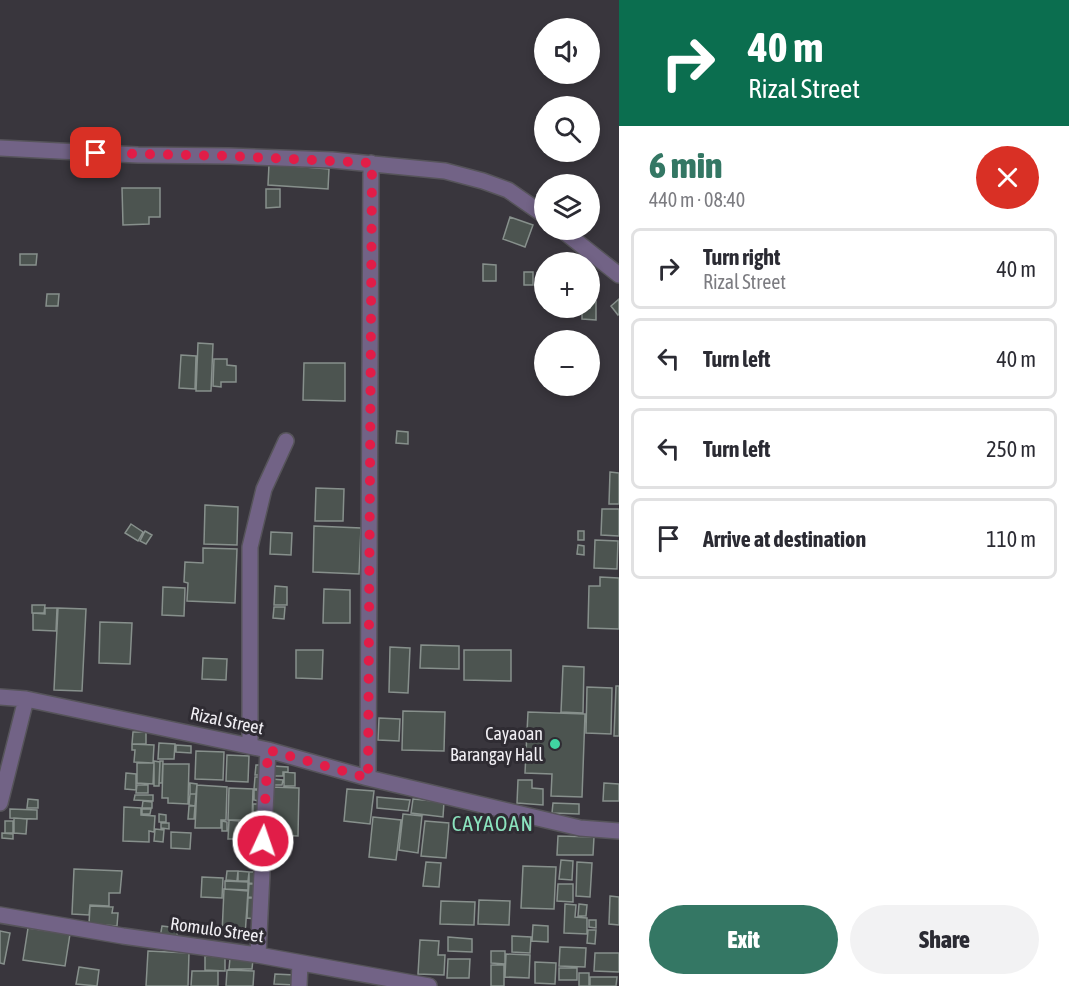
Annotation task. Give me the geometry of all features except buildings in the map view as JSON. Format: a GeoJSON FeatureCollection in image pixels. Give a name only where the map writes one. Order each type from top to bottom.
{"type":"FeatureCollection","features":[{"type":"Feature","properties":{"kind":"street"},"geometry":{"type":"LineString","coordinates":[[0,148],[372,163],[445,171],[508,190],[534,208]]}},
{"type":"Feature","properties":{"kind":"street"},"geometry":{"type":"LineString","coordinates":[[368,778],[372,163]]}},
{"type":"Feature","properties":{"kind":"street"},"geometry":{"type":"LineString","coordinates":[[575,240],[619,275]]}},
{"type":"Feature","properties":{"kind":"street"},"geometry":{"type":"LineString","coordinates":[[250,746],[250,547],[264,489],[286,441]]}},
{"type":"Feature","properties":{"kind":"street","name":"Rizal Street"},"geometry":{"type":"LineString","coordinates":[[0,697],[26,699],[268,750],[368,778],[580,828],[619,831]]}},
{"type":"Feature","properties":{"kind":"street"},"geometry":{"type":"LineString","coordinates":[[0,803],[26,699]]}},
{"type":"Feature","properties":{"kind":"street"},"geometry":{"type":"LineString","coordinates":[[258,955],[268,750]]}},
{"type":"Feature","properties":{"kind":"street","name":"Romulo Street"},"geometry":{"type":"LineString","coordinates":[[0,915],[123,936],[258,955],[407,984],[429,986]]}},
{"type":"Feature","properties":{"kind":"street"},"geometry":{"type":"LineString","coordinates":[[299,986],[300,963]]}},
{"type":"Feature","properties":{"kind":"place","name":"Cayaoan Barangay Hall"},"geometry":{"type":"Point","coordinates":[555,744]}},
{"type":"Feature","properties":{"kind":"district","name":"CAYAOAN"},"geometry":{"type":"Point","coordinates":[493,824]}},
{"type":"Feature","properties":{"kind":"route"},"geometry":{"type":"LineString","coordinates":[[96,153],[230,156],[372,163],[368,778],[268,750],[263,841]]}}]}
